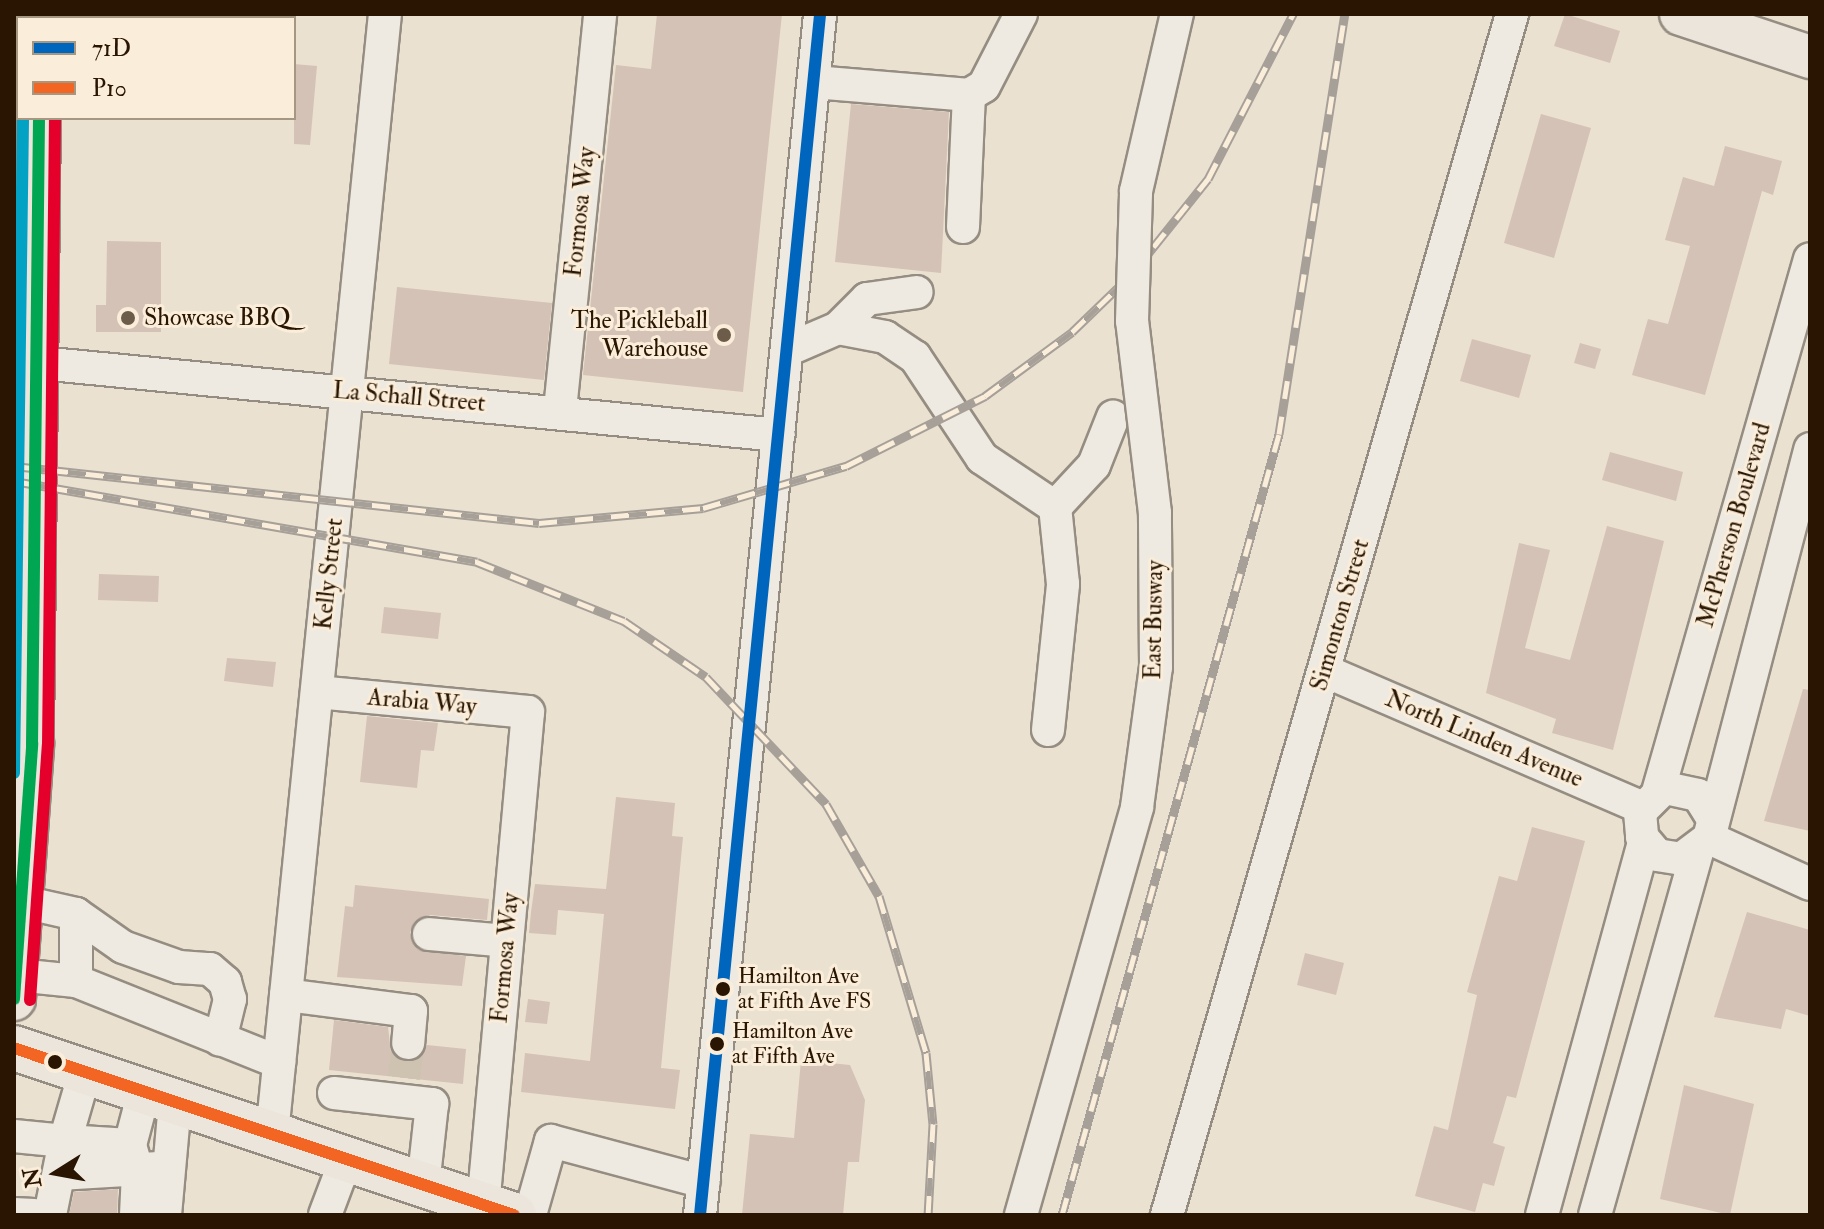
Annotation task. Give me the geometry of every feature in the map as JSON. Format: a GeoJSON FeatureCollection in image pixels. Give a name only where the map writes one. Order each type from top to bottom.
{"type":"FeatureCollection","features":[{"type":"Feature","properties":{"kind":"highway"},"geometry":{"type":"LineString","coordinates":[[14,1048],[498,1210]]}},
{"type":"Feature","properties":{"kind":"main road"},"geometry":{"type":"LineString","coordinates":[[1681,14],[1810,57]]}},
{"type":"Feature","properties":{"kind":"main road"},"geometry":{"type":"LineString","coordinates":[[15,987],[23,902],[40,363],[26,220],[39,120]]}},
{"type":"Feature","properties":{"kind":"street","name":"Kelly Street"},"geometry":{"type":"LineString","coordinates":[[272,1134],[385,14]]}},
{"type":"Feature","properties":{"kind":"street","name":"Formosa Way"},"geometry":{"type":"LineString","coordinates":[[560,410],[600,14]]}},
{"type":"Feature","properties":{"kind":"street"},"geometry":{"type":"LineString","coordinates":[[700,1215],[820,14]]}},
{"type":"Feature","properties":{"kind":"street"},"geometry":{"type":"LineString","coordinates":[[814,82],[969,95],[984,86],[1021,14]]}},
{"type":"Feature","properties":{"kind":"street","name":"East Busway"},"geometry":{"type":"LineString","coordinates":[[1021,1215],[1137,807],[1156,667],[1155,513],[1132,321],[1136,191],[1177,14]]}},
{"type":"Feature","properties":{"kind":"street","name":"Simonton Street"},"geometry":{"type":"LineString","coordinates":[[1167,1215],[1512,14]]}},
{"type":"Feature","properties":{"kind":"street"},"geometry":{"type":"LineString","coordinates":[[963,227],[969,95]]}},
{"type":"Feature","properties":{"kind":"street","name":"McPherson Boulevard"},"geometry":{"type":"LineString","coordinates":[[1644,842],[1650,800],[1810,259]]}},
{"type":"Feature","properties":{"kind":"street"},"geometry":{"type":"LineString","coordinates":[[787,350],[838,328],[867,299],[917,292]]}},
{"type":"Feature","properties":{"kind":"street"},"geometry":{"type":"LineString","coordinates":[[838,328],[885,337],[915,357],[982,458],[1055,507]]}},
{"type":"Feature","properties":{"kind":"street","name":"La Schall Street"},"geometry":{"type":"LineString","coordinates":[[40,363],[560,410],[778,435]]}},
{"type":"Feature","properties":{"kind":"street"},"geometry":{"type":"LineString","coordinates":[[1048,730],[1063,584],[1055,507],[1094,465],[1113,417]]}},
{"type":"Feature","properties":{"kind":"street"},"geometry":{"type":"LineString","coordinates":[[1595,1215],[1705,835],[1809,451],[1759,437]]}},
{"type":"Feature","properties":{"kind":"street","name":"North Linden Avenue"},"geometry":{"type":"LineString","coordinates":[[1325,671],[1650,800],[1687,789],[1705,835]]}},
{"type":"Feature","properties":{"kind":"street","name":"Arabia Way"},"geometry":{"type":"LineString","coordinates":[[317,692],[528,712]]}},
{"type":"Feature","properties":{"kind":"street","name":"Formosa Way"},"geometry":{"type":"LineString","coordinates":[[498,1210],[507,941],[528,712]]}},
{"type":"Feature","properties":{"kind":"street"},"geometry":{"type":"LineString","coordinates":[[1542,1215],[1644,842],[1668,859],[1705,835]]}},
{"type":"Feature","properties":{"kind":"street"},"geometry":{"type":"LineString","coordinates":[[1705,835],[1810,884]]}},
{"type":"Feature","properties":{"kind":"street"},"geometry":{"type":"LineString","coordinates":[[23,902],[76,914],[123,947],[179,967],[210,969],[225,982],[230,999],[220,1040]]}},
{"type":"Feature","properties":{"kind":"street"},"geometry":{"type":"LineString","coordinates":[[76,914],[76,981]]}},
{"type":"Feature","properties":{"kind":"street"},"geometry":{"type":"LineString","coordinates":[[429,934],[507,941]]}},
{"type":"Feature","properties":{"kind":"street"},"geometry":{"type":"LineString","coordinates":[[15,987],[76,981],[279,1062]]}},
{"type":"Feature","properties":{"kind":"street"},"geometry":{"type":"LineString","coordinates":[[286,995],[411,1011],[408,1043]]}},
{"type":"Feature","properties":{"kind":"street"},"geometry":{"type":"LineString","coordinates":[[50,1215],[65,1141],[85,1072]]}},
{"type":"Feature","properties":{"kind":"street"},"geometry":{"type":"LineString","coordinates":[[334,1093],[403,1089],[432,1104],[423,1185]]}},
{"type":"Feature","properties":{"kind":"street"},"geometry":{"type":"LineString","coordinates":[[136,1215],[160,1097]]}},
{"type":"Feature","properties":{"kind":"street"},"geometry":{"type":"LineString","coordinates":[[160,1097],[145,1161],[165,1215]]}},
{"type":"Feature","properties":{"kind":"street"},"geometry":{"type":"LineString","coordinates":[[14,1136],[65,1141],[145,1161]]}},
{"type":"Feature","properties":{"kind":"street"},"geometry":{"type":"LineString","coordinates":[[530,1215],[551,1141],[704,1182]]}},
{"type":"Feature","properties":{"kind":"street"},"geometry":{"type":"LineString","coordinates":[[325,1215],[346,1159]]}},
{"type":"Feature","properties":{"kind":"street"},"geometry":{"type":"LineString","coordinates":[[59,1174],[145,1161]]}},
{"type":"Feature","properties":{"kind":"street"},"geometry":{"type":"LineString","coordinates":[[14,1214],[34,1215]]}},
{"type":"Feature","properties":{"kind":"building"},"geometry":{"type":"Polygon","coordinates":[[[657,14],[782,14],[743,392],[583,375],[616,65],[651,69],[657,14]]]}},
{"type":"Feature","properties":{"kind":"building"},"geometry":{"type":"Polygon","coordinates":[[[1565,14],[1620,31],[1610,63],[1554,46],[1565,14]]]}},
{"type":"Feature","properties":{"kind":"building"},"geometry":{"type":"Polygon","coordinates":[[[296,64],[317,66],[310,145],[294,144],[296,64]]]}},
{"type":"Feature","properties":{"kind":"building"},"geometry":{"type":"Polygon","coordinates":[[[851,104],[949,112],[941,273],[835,262],[851,104]]]}},
{"type":"Feature","properties":{"kind":"building"},"geometry":{"type":"Polygon","coordinates":[[[1541,114],[1591,128],[1554,258],[1504,243],[1541,114]]]}},
{"type":"Feature","properties":{"kind":"building"},"geometry":{"type":"Polygon","coordinates":[[[1725,146],[1782,161],[1773,195],[1762,191],[1705,395],[1632,375],[1648,319],[1668,324],[1690,246],[1665,240],[1683,177],[1714,186],[1725,146]]]}},
{"type":"Feature","properties":{"kind":"building"},"geometry":{"type":"Polygon","coordinates":[[[107,241],[161,242],[161,332],[96,332],[96,305],[106,305],[107,241]]]}},
{"type":"Feature","properties":{"kind":"building"},"geometry":{"type":"Polygon","coordinates":[[[397,287],[552,303],[544,380],[389,364],[397,287]]]}},
{"type":"Feature","properties":{"kind":"building"},"geometry":{"type":"Polygon","coordinates":[[[1472,339],[1531,355],[1519,398],[1460,381],[1472,339]]]}},
{"type":"Feature","properties":{"kind":"building"},"geometry":{"type":"Polygon","coordinates":[[[1580,343],[1601,349],[1595,369],[1574,363],[1580,343]]]}},
{"type":"Feature","properties":{"kind":"building"},"geometry":{"type":"Polygon","coordinates":[[[1610,452],[1683,472],[1676,501],[1602,480],[1610,452]]]}},
{"type":"Feature","properties":{"kind":"building"},"geometry":{"type":"Polygon","coordinates":[[[1607,526],[1664,541],[1613,750],[1552,733],[1556,719],[1486,693],[1519,543],[1550,550],[1525,648],[1570,660],[1607,526]]]}},
{"type":"Feature","properties":{"kind":"building"},"geometry":{"type":"Polygon","coordinates":[[[99,574],[159,576],[158,602],[98,600],[99,574]]]}},
{"type":"Feature","properties":{"kind":"building"},"geometry":{"type":"Polygon","coordinates":[[[384,607],[441,613],[438,639],[381,633],[384,607]]]}},
{"type":"Feature","properties":{"kind":"building"},"geometry":{"type":"Polygon","coordinates":[[[227,658],[276,662],[273,687],[224,681],[227,658]]]}},
{"type":"Feature","properties":{"kind":"building"},"geometry":{"type":"Polygon","coordinates":[[[1803,689],[1810,690],[1810,831],[1764,821],[1803,689]]]}},
{"type":"Feature","properties":{"kind":"building"},"geometry":{"type":"Polygon","coordinates":[[[367,716],[438,723],[434,751],[421,750],[417,788],[360,782],[367,716]]]}},
{"type":"Feature","properties":{"kind":"building"},"geometry":{"type":"Polygon","coordinates":[[[616,797],[675,803],[672,836],[683,837],[661,1068],[680,1070],[675,1109],[521,1092],[525,1053],[590,1061],[604,914],[558,910],[556,935],[529,933],[531,912],[535,884],[606,889],[616,797]]]}},
{"type":"Feature","properties":{"kind":"building"},"geometry":{"type":"Polygon","coordinates":[[[1532,827],[1585,841],[1516,1098],[1507,1096],[1493,1143],[1505,1147],[1494,1186],[1483,1183],[1475,1212],[1415,1196],[1434,1126],[1448,1130],[1477,995],[1467,992],[1499,876],[1517,881],[1532,827]]]}},
{"type":"Feature","properties":{"kind":"building"},"geometry":{"type":"Polygon","coordinates":[[[355,885],[489,899],[487,920],[430,915],[410,932],[419,950],[466,956],[462,986],[337,977],[345,906],[353,907],[355,885]]]}},
{"type":"Feature","properties":{"kind":"building"},"geometry":{"type":"Polygon","coordinates":[[[1747,912],[1810,930],[1810,1016],[1786,1009],[1781,1029],[1714,1017],[1747,912]]]}},
{"type":"Feature","properties":{"kind":"building"},"geometry":{"type":"Polygon","coordinates":[[[1305,953],[1344,963],[1336,995],[1297,985],[1305,953]]]}},
{"type":"Feature","properties":{"kind":"building"},"geometry":{"type":"Polygon","coordinates":[[[528,999],[550,1002],[547,1024],[525,1022],[528,999]]]}},
{"type":"Feature","properties":{"kind":"building"},"geometry":{"type":"Polygon","coordinates":[[[334,1020],[388,1027],[391,1052],[405,1062],[427,1045],[466,1049],[463,1084],[329,1070],[334,1020]]]}},
{"type":"Feature","properties":{"kind":"building"},"geometry":{"type":"Polygon","coordinates":[[[801,1060],[850,1065],[865,1100],[859,1162],[848,1162],[843,1215],[742,1215],[750,1134],[794,1138],[801,1060]]]}},
{"type":"Feature","properties":{"kind":"building"},"geometry":{"type":"Polygon","coordinates":[[[1684,1085],[1754,1104],[1730,1215],[1660,1199],[1684,1085]]]}},
{"type":"Feature","properties":{"kind":"building"},"geometry":{"type":"Polygon","coordinates":[[[118,1189],[117,1215],[69,1215],[74,1192],[118,1189]]]}},
{"type":"Feature","properties":{"kind":"tunnel"},"geometry":{"type":"LineString","coordinates":[[404,1078],[408,1043]]}},
{"type":"Feature","properties":{"kind":"railway"},"geometry":{"type":"LineString","coordinates":[[14,466],[539,523],[703,508],[846,466],[985,396],[1072,332],[1131,275],[1208,179],[1293,14]]}},
{"type":"Feature","properties":{"kind":"railway"},"geometry":{"type":"LineString","coordinates":[[1062,1215],[1279,434],[1345,14]]}},
{"type":"Feature","properties":{"kind":"railway"},"geometry":{"type":"LineString","coordinates":[[14,481],[477,562],[624,621],[706,677],[826,804],[879,896],[926,1053],[933,1124],[928,1215]]}},
{"type":"Feature","properties":{"kind":"transit line","name":"71D"},"geometry":{"type":"LineString","coordinates":[[700,1215],[820,14]]}},
{"type":"Feature","properties":{"kind":"transit line"},"geometry":{"type":"LineString","coordinates":[[14,773],[23,120]]}},
{"type":"Feature","properties":{"kind":"transit line"},"geometry":{"type":"LineString","coordinates":[[14,999],[32,745],[39,120]]}},
{"type":"Feature","properties":{"kind":"transit line"},"geometry":{"type":"LineString","coordinates":[[30,1000],[48,745],[55,120]]}},
{"type":"Feature","properties":{"kind":"transit line","name":"P10"},"geometry":{"type":"LineString","coordinates":[[14,1048],[514,1215]]}},
{"type":"Feature","properties":{"kind":"place","name":"Showcase BBQ"},"geometry":{"type":"Point","coordinates":[128,318]}},
{"type":"Feature","properties":{"kind":"place","name":"The Pickleball Warehouse"},"geometry":{"type":"Point","coordinates":[724,335]}},
{"type":"Feature","properties":{"kind":"place","name":"Hamilton Ave at Fifth Ave FS"},"geometry":{"type":"Point","coordinates":[723,989]}},
{"type":"Feature","properties":{"kind":"place","name":"Hamilton Ave at Fifth Ave"},"geometry":{"type":"Point","coordinates":[717,1044]}}]}
